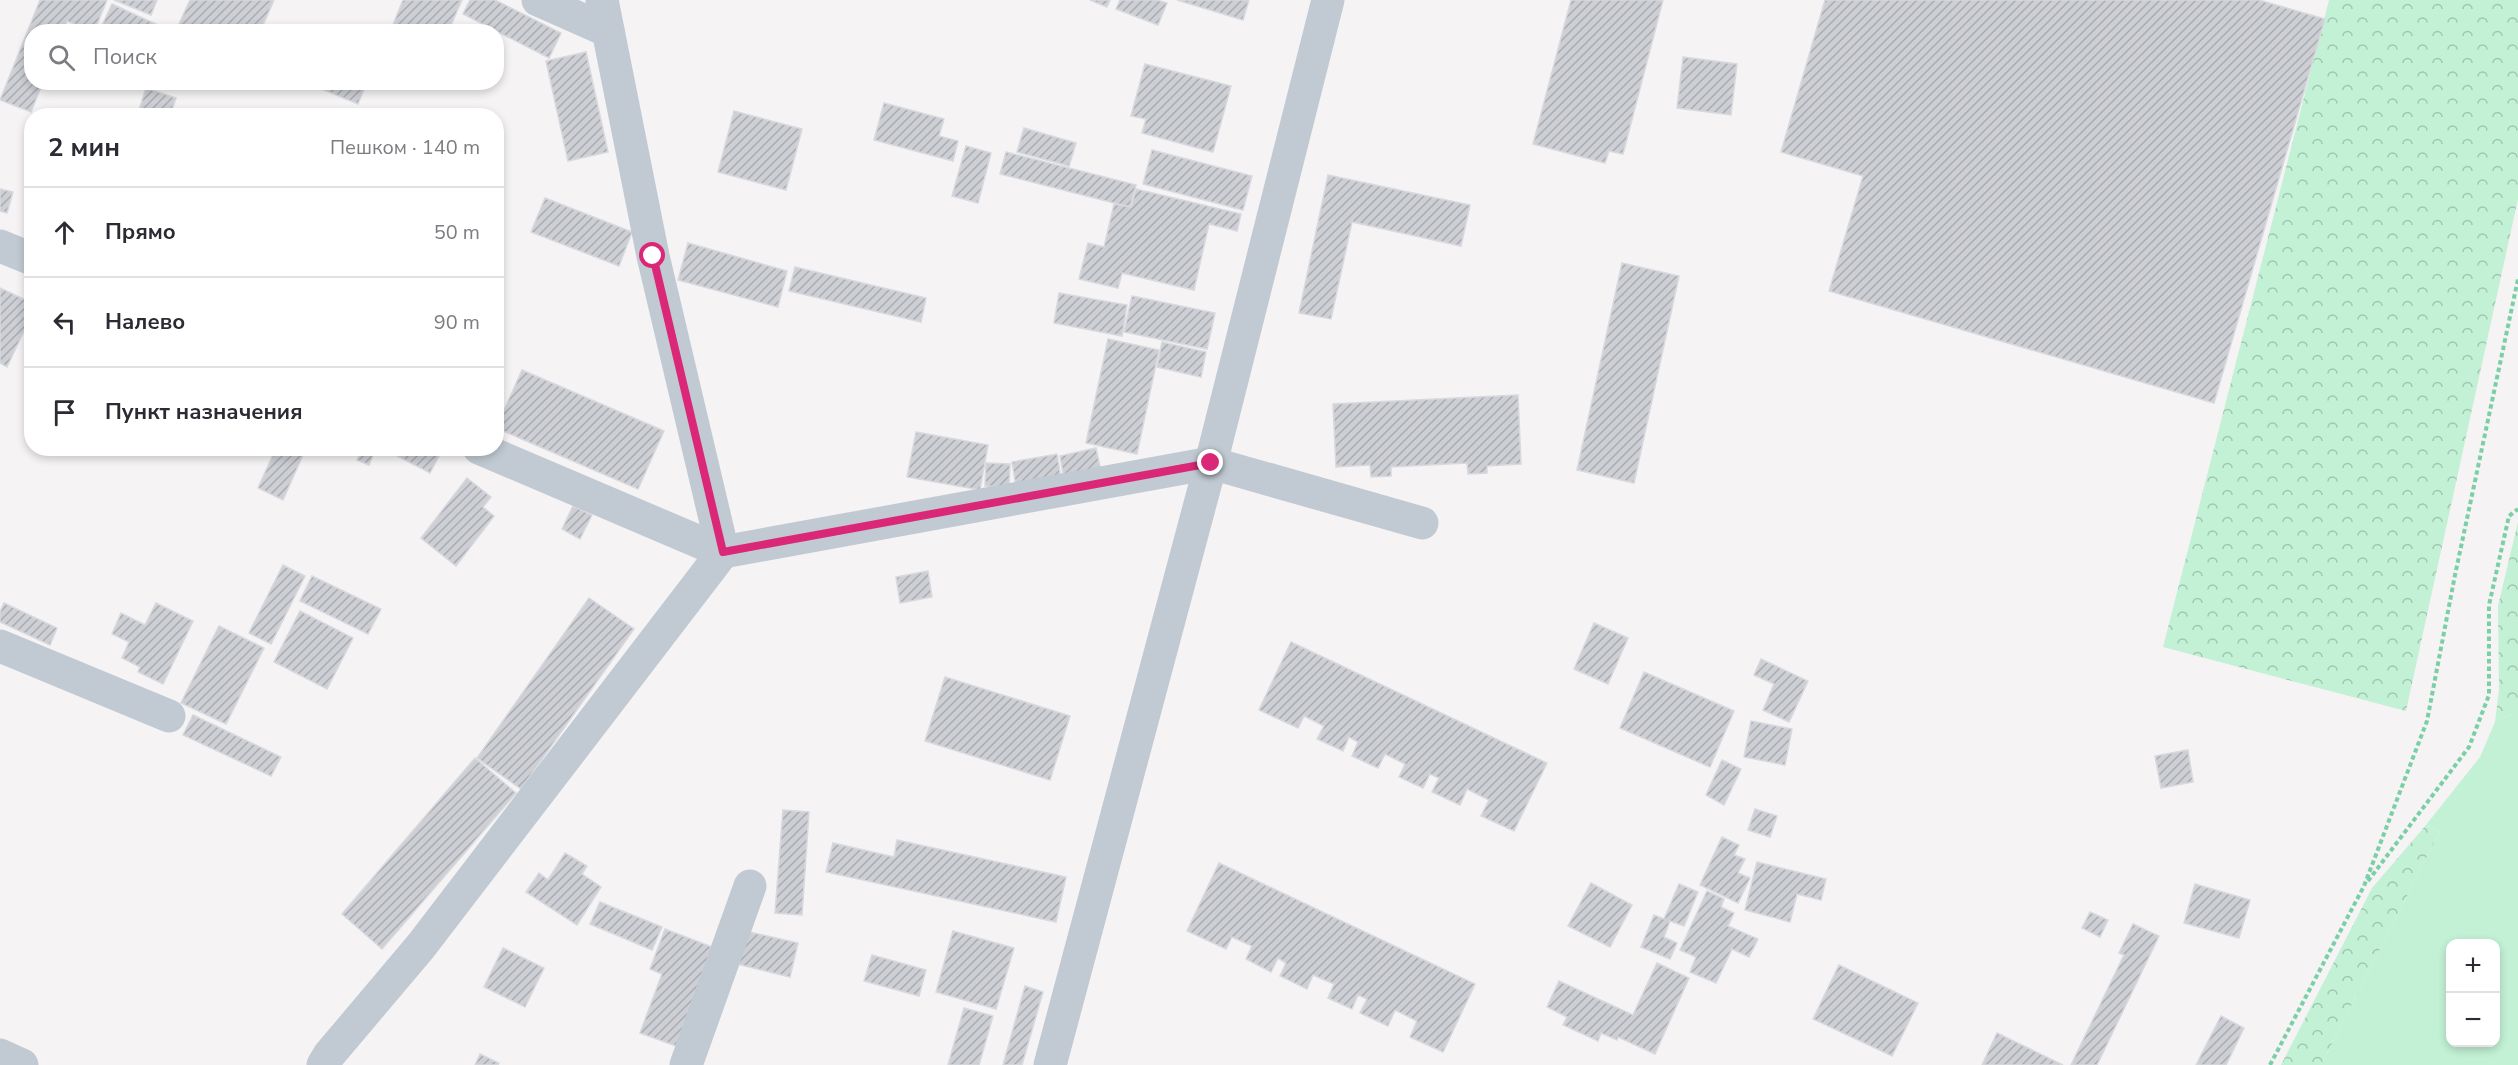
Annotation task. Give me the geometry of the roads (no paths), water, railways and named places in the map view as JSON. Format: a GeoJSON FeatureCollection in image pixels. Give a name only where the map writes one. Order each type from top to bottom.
{"type":"FeatureCollection","features":[{"type":"Feature","properties":{"kind":"street"},"geometry":{"type":"LineString","coordinates":[[538,0],[605,15],[653,256],[723,552]]}},
{"type":"Feature","properties":{"kind":"street"},"geometry":{"type":"LineString","coordinates":[[1050,1065],[1211,463],[1328,0]]}},
{"type":"Feature","properties":{"kind":"street"},"geometry":{"type":"LineString","coordinates":[[0,246],[24,256]]}},
{"type":"Feature","properties":{"kind":"street"},"geometry":{"type":"LineString","coordinates":[[497,456],[723,552],[1211,463],[1422,523]]}},
{"type":"Feature","properties":{"kind":"street"},"geometry":{"type":"LineString","coordinates":[[323,1065],[329,1054],[421,946],[723,552]]}},
{"type":"Feature","properties":{"kind":"street"},"geometry":{"type":"LineString","coordinates":[[0,646],[169,716]]}},
{"type":"Feature","properties":{"kind":"street"},"geometry":{"type":"LineString","coordinates":[[686,1065],[750,886]]}},
{"type":"Feature","properties":{"kind":"street"},"geometry":{"type":"LineString","coordinates":[[0,1055],[22,1065]]}}]}
